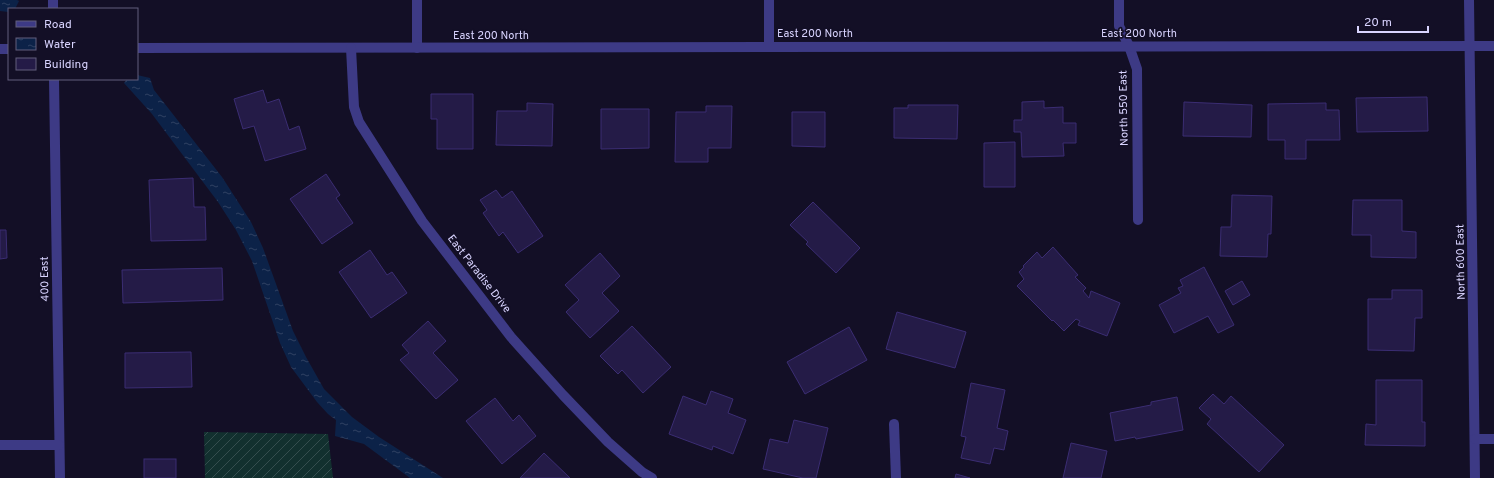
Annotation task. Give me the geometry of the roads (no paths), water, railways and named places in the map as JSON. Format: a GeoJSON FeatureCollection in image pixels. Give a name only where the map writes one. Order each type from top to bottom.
{"type":"FeatureCollection","features":[{"type":"Feature","properties":{"kind":"street"},"geometry":{"type":"LineString","coordinates":[[417,0],[417,48]]}},
{"type":"Feature","properties":{"kind":"street"},"geometry":{"type":"LineString","coordinates":[[769,0],[769,47]]}},
{"type":"Feature","properties":{"kind":"street","name":"North 550 East"},"geometry":{"type":"LineString","coordinates":[[1119,0],[1119,26],[1129,46],[1137,69],[1138,220]]}},
{"type":"Feature","properties":{"kind":"street","name":"North 600 East"},"geometry":{"type":"LineString","coordinates":[[1469,0],[1476,478]]}},
{"type":"Feature","properties":{"kind":"street","name":"East 200 North"},"geometry":{"type":"LineString","coordinates":[[138,48],[1494,46]]}},
{"type":"Feature","properties":{"kind":"street","name":"East Paradise Drive"},"geometry":{"type":"LineString","coordinates":[[351,48],[354,107],[359,122],[422,221],[511,337],[561,393],[608,442],[642,472],[652,478]]}},
{"type":"Feature","properties":{"kind":"street","name":"400 East"},"geometry":{"type":"LineString","coordinates":[[54,80],[60,478]]}},
{"type":"Feature","properties":{"kind":"street"},"geometry":{"type":"LineString","coordinates":[[894,424],[896,478]]}},
{"type":"Feature","properties":{"kind":"street"},"geometry":{"type":"LineString","coordinates":[[1475,439],[1494,439]]}},
{"type":"Feature","properties":{"kind":"street"},"geometry":{"type":"LineString","coordinates":[[0,445],[59,445]]}},
{"type":"Feature","properties":{"kind":"water"},"geometry":{"type":"Polygon","coordinates":[[[0,0],[19,1],[16,8],[8,8],[8,12],[0,11],[0,0]]]}},
{"type":"Feature","properties":{"kind":"water"},"geometry":{"type":"Polygon","coordinates":[[[138,75],[150,78],[154,90],[222,177],[251,222],[263,248],[293,331],[324,389],[352,417],[379,437],[443,478],[410,478],[364,444],[335,436],[336,420],[317,402],[291,367],[280,343],[252,261],[236,230],[218,202],[152,114],[124,83],[126,80],[138,80],[138,75]]]}}]}
